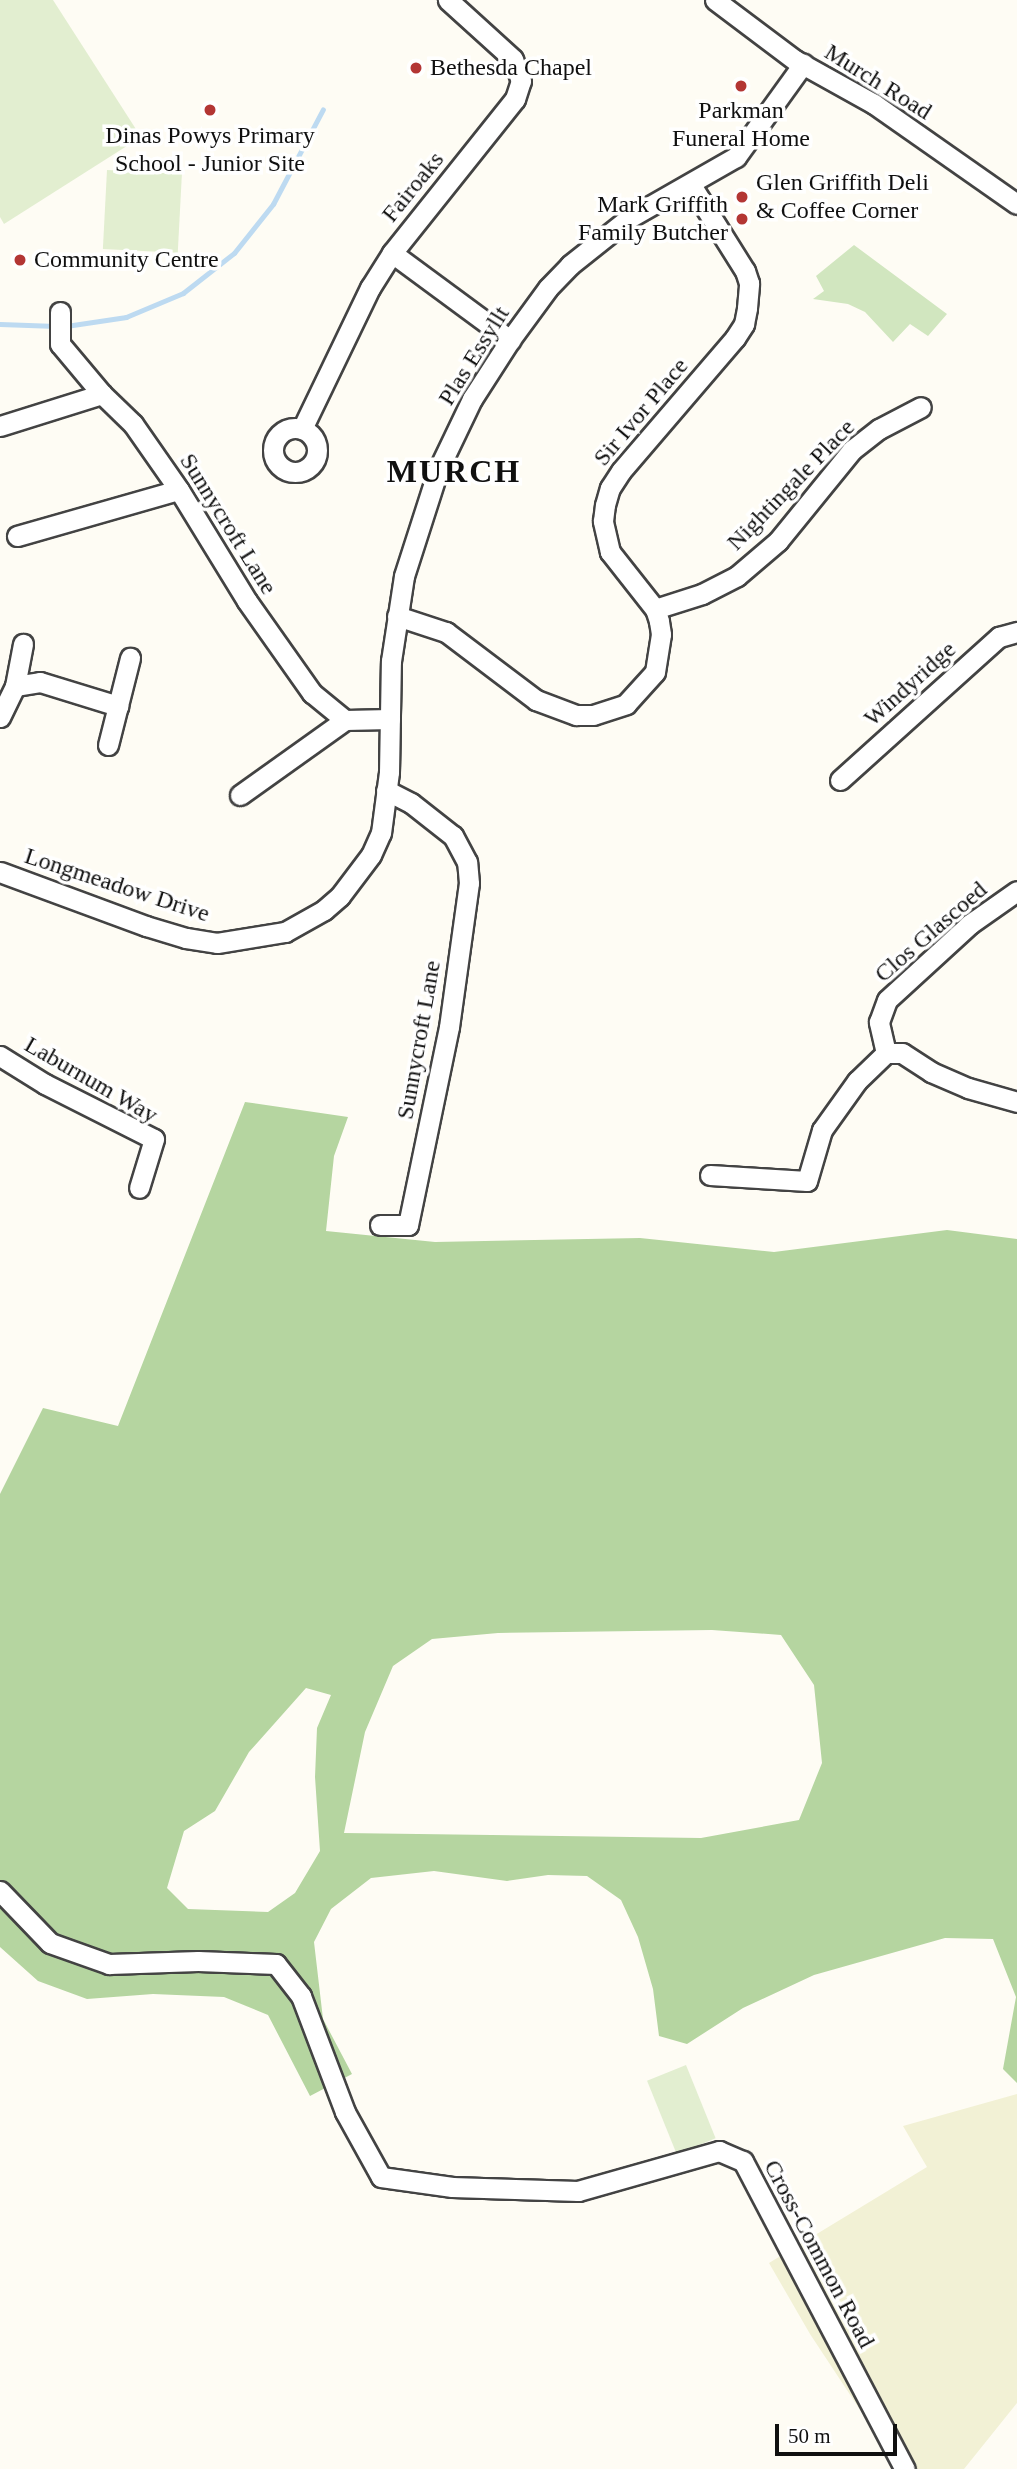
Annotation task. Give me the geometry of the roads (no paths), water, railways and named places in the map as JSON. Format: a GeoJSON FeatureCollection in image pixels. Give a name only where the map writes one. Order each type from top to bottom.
{"type":"FeatureCollection","features":[{"type":"Feature","properties":{"kind":"street","name":"Fairoaks"},"geometry":{"type":"LineString","coordinates":[[302,429],[370,288],[392,253],[515,99],[521,81],[513,59],[448,0]]}},
{"type":"Feature","properties":{"kind":"street","name":"Murch Road"},"geometry":{"type":"LineString","coordinates":[[715,0],[803,64],[874,104],[1017,204]]}},
{"type":"Feature","properties":{"kind":"street","name":"Plas Essyllt"},"geometry":{"type":"LineString","coordinates":[[386,790],[391,661],[404,576],[438,470],[472,399],[548,288],[592,245],[629,218],[736,157],[803,64]]}},
{"type":"Feature","properties":{"kind":"street","name":"Sir Ivor Place"},"geometry":{"type":"LineString","coordinates":[[655,609],[610,552],[603,521],[610,488],[735,338],[744,324],[747,308],[748,283],[745,271],[691,185]]}},
{"type":"Feature","properties":{"kind":"street"},"geometry":{"type":"LineString","coordinates":[[392,253],[510,340]]}},
{"type":"Feature","properties":{"kind":"street","name":"Sunnycroft Lane"},"geometry":{"type":"LineString","coordinates":[[60,312],[60,344],[102,394],[133,424],[179,490],[247,601],[312,693],[345,720]]}},
{"type":"Feature","properties":{"kind":"street"},"geometry":{"type":"LineString","coordinates":[[0,426],[102,394]]}},
{"type":"Feature","properties":{"kind":"street","name":"Nightingale Place"},"geometry":{"type":"LineString","coordinates":[[655,609],[702,594],[737,576],[778,541],[852,450],[879,429],[921,407]]}},
{"type":"Feature","properties":{"kind":"street"},"geometry":{"type":"LineString","coordinates":[[17,536],[179,490]]}},
{"type":"Feature","properties":{"kind":"street"},"geometry":{"type":"LineString","coordinates":[[397,616],[446,632],[536,700],[576,715],[593,715],[626,704],[655,672],[661,634],[655,609]]}},
{"type":"Feature","properties":{"kind":"street","name":"Windyridge"},"geometry":{"type":"LineString","coordinates":[[840,780],[999,637],[1017,632]]}},
{"type":"Feature","properties":{"kind":"street"},"geometry":{"type":"LineString","coordinates":[[0,716],[15,686],[23,644]]}},
{"type":"Feature","properties":{"kind":"street"},"geometry":{"type":"LineString","coordinates":[[108,745],[130,658]]}},
{"type":"Feature","properties":{"kind":"street"},"geometry":{"type":"LineString","coordinates":[[15,686],[40,682],[118,706]]}},
{"type":"Feature","properties":{"kind":"street"},"geometry":{"type":"LineString","coordinates":[[240,795],[345,720],[390,719]]}},
{"type":"Feature","properties":{"kind":"street","name":"Sunnycroft Lane"},"geometry":{"type":"LineString","coordinates":[[380,1225],[408,1225],[449,1027],[469,883],[467,862],[453,836],[411,803],[386,790]]}},
{"type":"Feature","properties":{"kind":"street","name":"Longmeadow Drive"},"geometry":{"type":"LineString","coordinates":[[0,872],[186,938],[217,943],[261,938],[306,922],[340,895],[371,855],[381,833],[386,790]]}},
{"type":"Feature","properties":{"kind":"street","name":"Clos Glascoed"},"geometry":{"type":"LineString","coordinates":[[886,1053],[879,1022],[887,1000],[971,925],[1017,891]]}},
{"type":"Feature","properties":{"kind":"street"},"geometry":{"type":"LineString","coordinates":[[710,1175],[807,1181],[822,1130],[858,1081],[886,1053],[902,1053],[931,1072],[968,1088],[1017,1102]]}},
{"type":"Feature","properties":{"kind":"street","name":"Laburnum Way"},"geometry":{"type":"LineString","coordinates":[[0,1056],[45,1084],[154,1139],[139,1188]]}},
{"type":"Feature","properties":{"kind":"street","name":"Cross-Common Road"},"geometry":{"type":"LineString","coordinates":[[0,1891],[50,1943],[109,1964],[198,1961],[276,1964],[301,1996],[345,2112],[382,2177],[452,2188],[578,2191],[719,2151],[743,2161],[905,2469]]}},
{"type":"Feature","properties":{"kind":"waterway"},"geometry":{"type":"LineString","coordinates":[[66,326],[126,317],[183,293],[234,253],[273,204],[323,109]]}},
{"type":"Feature","properties":{"kind":"waterway"},"geometry":{"type":"LineString","coordinates":[[0,324],[56,326]]}},
{"type":"Feature","properties":{"kind":"place","name":"Bethesda Chapel"},"geometry":{"type":"Point","coordinates":[416,68]}},
{"type":"Feature","properties":{"kind":"place","name":"Parkman Funeral Home"},"geometry":{"type":"Point","coordinates":[741,86]}},
{"type":"Feature","properties":{"kind":"place","name":"Dinas Powys Primary School - Junior Site"},"geometry":{"type":"Point","coordinates":[210,110]}},
{"type":"Feature","properties":{"kind":"place","name":"Glen Griffith Deli & Coffee Corner"},"geometry":{"type":"Point","coordinates":[742,197]}},
{"type":"Feature","properties":{"kind":"place","name":"Mark Griffith Family Butcher"},"geometry":{"type":"Point","coordinates":[742,219]}},
{"type":"Feature","properties":{"kind":"place","name":"Community Centre"},"geometry":{"type":"Point","coordinates":[20,260]}},
{"type":"Feature","properties":{"kind":"district","name":"MURCH"},"geometry":{"type":"Point","coordinates":[454,471]}}]}
